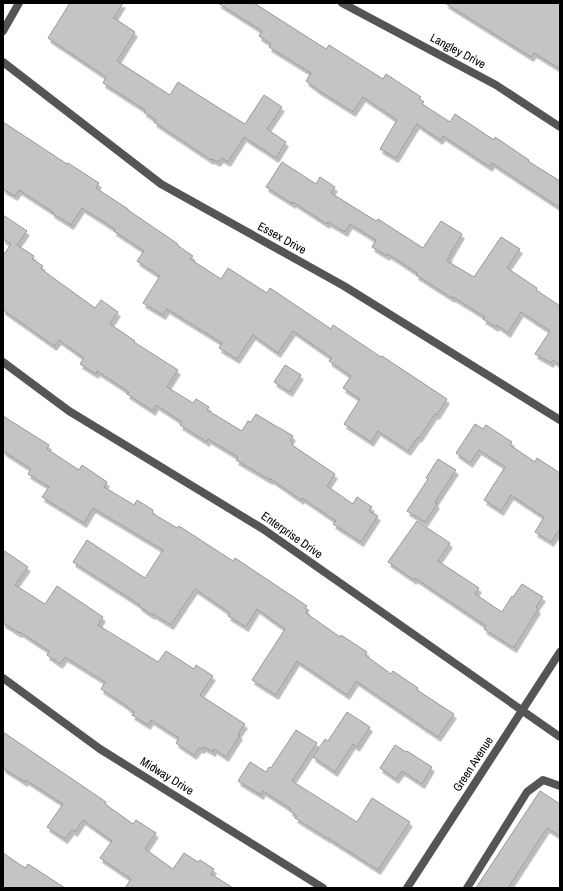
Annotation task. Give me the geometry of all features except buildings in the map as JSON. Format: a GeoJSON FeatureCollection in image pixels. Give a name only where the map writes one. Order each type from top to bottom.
{"type":"FeatureCollection","features":[{"type":"Feature","properties":{"kind":"street"},"geometry":{"type":"LineString","coordinates":[[3,31],[20,3]]}},
{"type":"Feature","properties":{"kind":"street","name":"Langley Drive"},"geometry":{"type":"LineString","coordinates":[[342,3],[496,85],[560,127]]}},
{"type":"Feature","properties":{"kind":"street","name":"Essex Drive"},"geometry":{"type":"LineString","coordinates":[[3,62],[161,184],[344,286],[560,420]]}},
{"type":"Feature","properties":{"kind":"street","name":"Enterprise Drive"},"geometry":{"type":"LineString","coordinates":[[3,362],[69,411],[263,528],[560,737]]}},
{"type":"Feature","properties":{"kind":"street","name":"Green Avenue"},"geometry":{"type":"LineString","coordinates":[[406,888],[560,652]]}},
{"type":"Feature","properties":{"kind":"street","name":"Midway Drive"},"geometry":{"type":"LineString","coordinates":[[3,678],[100,749],[323,888]]}},
{"type":"Feature","properties":{"kind":"street"},"geometry":{"type":"LineString","coordinates":[[467,888],[527,792],[543,780],[560,786]]}}]}
